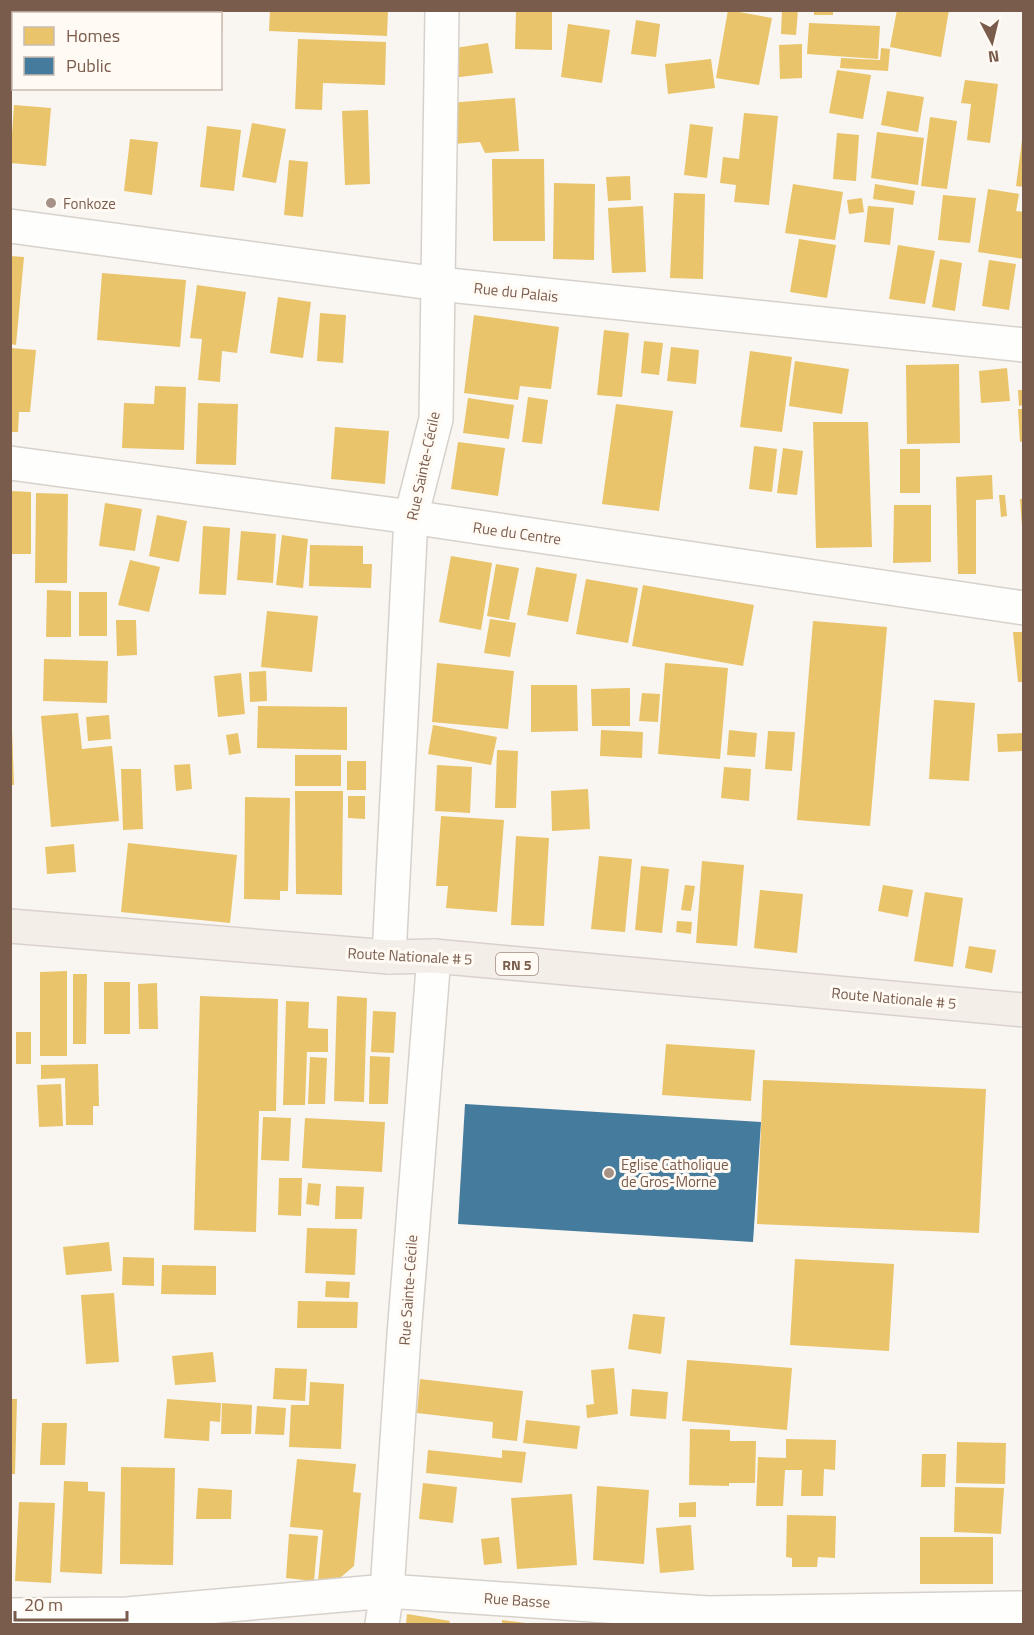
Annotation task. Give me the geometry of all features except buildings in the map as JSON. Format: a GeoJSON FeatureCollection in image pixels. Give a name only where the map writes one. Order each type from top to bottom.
{"type":"FeatureCollection","features":[{"type":"Feature","properties":{"kind":"main road","name":"Route Nationale # 5"},"geometry":{"type":"LineString","coordinates":[[10,926],[389,957],[434,956],[1023,1010]]}},
{"type":"Feature","properties":{"kind":"street","name":"Rue Sainte-Cécile"},"geometry":{"type":"LineString","coordinates":[[389,957],[411,517],[436,419],[442,10]]}},
{"type":"Feature","properties":{"kind":"street","name":"Rue du Palais"},"geometry":{"type":"LineString","coordinates":[[10,225],[439,284],[1023,345]]}},
{"type":"Feature","properties":{"kind":"street","name":"Rue du Centre"},"geometry":{"type":"LineString","coordinates":[[10,463],[411,517],[1023,608]]}},
{"type":"Feature","properties":{"kind":"street","name":"Rue Sainte-Cécile"},"geometry":{"type":"LineString","coordinates":[[382,1624],[387,1591],[404,1335],[434,956]]}},
{"type":"Feature","properties":{"kind":"street","name":"Rue Basse"},"geometry":{"type":"LineString","coordinates":[[10,1615],[127,1614],[387,1591],[708,1613],[1023,1608]]}},
{"type":"Feature","properties":{"kind":"place","name":"Fonkoze"},"geometry":{"type":"Point","coordinates":[51,203]}},
{"type":"Feature","properties":{"kind":"place","name":"Eglise Catholique de Gros-Morne"},"geometry":{"type":"Point","coordinates":[609,1173]}}]}
